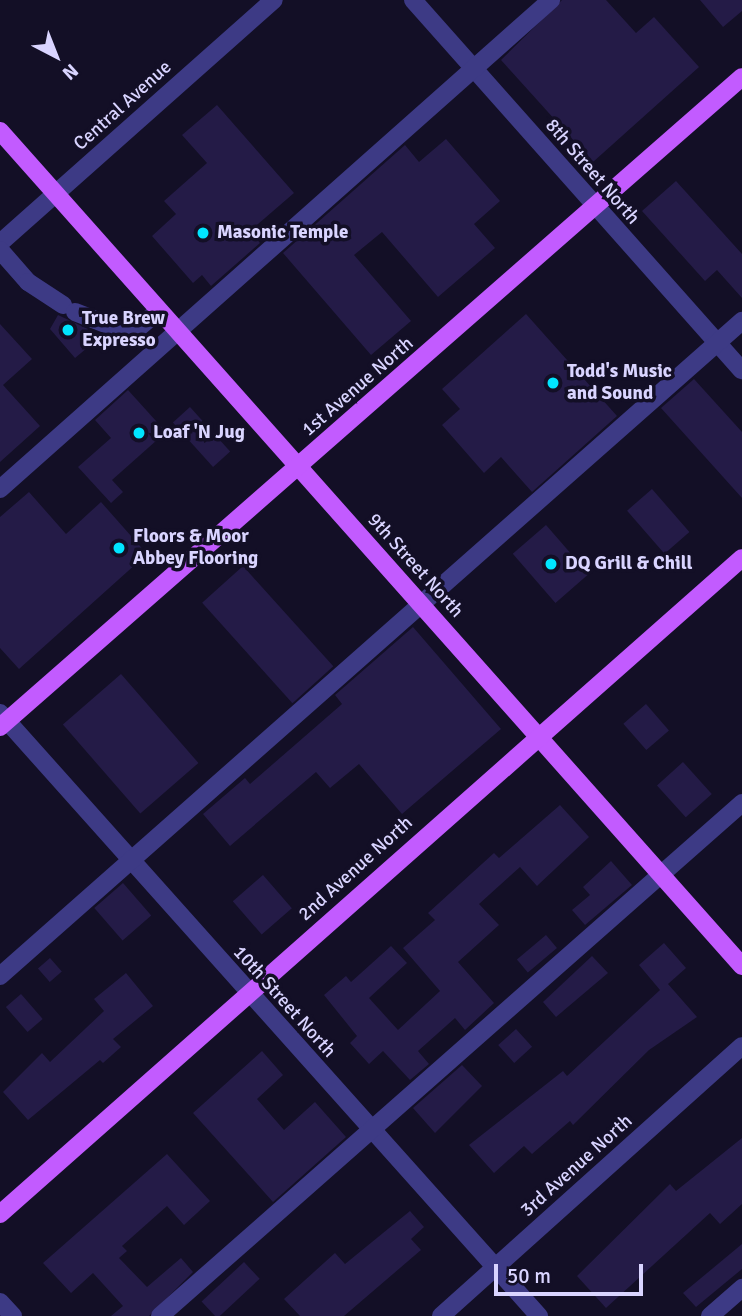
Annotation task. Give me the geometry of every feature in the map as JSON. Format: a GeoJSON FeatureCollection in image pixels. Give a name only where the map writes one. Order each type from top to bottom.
{"type":"FeatureCollection","features":[{"type":"Feature","properties":{"kind":"main road","name":"1st Avenue North"},"geometry":{"type":"LineString","coordinates":[[2,721],[298,468],[742,77]]}},
{"type":"Feature","properties":{"kind":"main road","name":"9th Street North"},"geometry":{"type":"LineString","coordinates":[[0,131],[742,967]]}},
{"type":"Feature","properties":{"kind":"main road","name":"2nd Avenue North"},"geometry":{"type":"LineString","coordinates":[[0,1214],[538,735],[742,558]]}},
{"type":"Feature","properties":{"kind":"street","name":"Central Avenue"},"geometry":{"type":"LineString","coordinates":[[0,243],[274,0]]}},
{"type":"Feature","properties":{"kind":"street","name":"8th Street North"},"geometry":{"type":"LineString","coordinates":[[413,0],[594,208],[742,370]]}},
{"type":"Feature","properties":{"kind":"street"},"geometry":{"type":"LineString","coordinates":[[0,489],[551,0]]}},
{"type":"Feature","properties":{"kind":"street"},"geometry":{"type":"LineString","coordinates":[[0,250],[28,282],[69,309],[131,334],[158,311]]}},
{"type":"Feature","properties":{"kind":"street"},"geometry":{"type":"LineString","coordinates":[[0,976],[742,321]]}},
{"type":"Feature","properties":{"kind":"street","name":"10th Street North"},"geometry":{"type":"LineString","coordinates":[[2,721],[539,1316]]}},
{"type":"Feature","properties":{"kind":"street"},"geometry":{"type":"LineString","coordinates":[[160,1316],[742,803]]}},
{"type":"Feature","properties":{"kind":"street","name":"3rd Avenue North"},"geometry":{"type":"LineString","coordinates":[[441,1316],[742,1046]]}},
{"type":"Feature","properties":{"kind":"street"},"geometry":{"type":"LineString","coordinates":[[710,1316],[742,1288]]}},
{"type":"Feature","properties":{"kind":"street"},"geometry":{"type":"LineString","coordinates":[[0,1302],[13,1316]]}},
{"type":"Feature","properties":{"kind":"building"},"geometry":{"type":"Polygon","coordinates":[[[562,0],[606,0],[636,33],[654,17],[699,67],[593,162],[501,60],[562,0]]]}},
{"type":"Feature","properties":{"kind":"building"},"geometry":{"type":"Polygon","coordinates":[[[700,0],[742,0],[742,11],[723,27],[700,0]]]}},
{"type":"Feature","properties":{"kind":"building"},"geometry":{"type":"Polygon","coordinates":[[[217,105],[294,193],[250,231],[260,243],[211,286],[202,275],[193,283],[152,236],[176,214],[164,201],[207,163],[182,135],[217,105]]]}},
{"type":"Feature","properties":{"kind":"building"},"geometry":{"type":"Polygon","coordinates":[[[446,139],[500,201],[474,224],[495,248],[438,297],[382,232],[354,255],[411,321],[371,355],[283,253],[405,145],[419,162],[446,139]]]}},
{"type":"Feature","properties":{"kind":"building"},"geometry":{"type":"Polygon","coordinates":[[[676,181],[742,254],[742,298],[717,270],[705,281],[642,211],[676,181]]]}},
{"type":"Feature","properties":{"kind":"building"},"geometry":{"type":"Polygon","coordinates":[[[526,314],[617,416],[532,492],[501,457],[484,473],[442,425],[460,409],[442,389],[526,314]]]}},
{"type":"Feature","properties":{"kind":"building"},"geometry":{"type":"Polygon","coordinates":[[[58,315],[88,329],[81,341],[87,348],[75,358],[50,329],[58,315]]]}},
{"type":"Feature","properties":{"kind":"building"},"geometry":{"type":"Polygon","coordinates":[[[0,324],[32,359],[3,385],[40,426],[0,462],[0,324]]]}},
{"type":"Feature","properties":{"kind":"building"},"geometry":{"type":"Polygon","coordinates":[[[694,379],[742,432],[742,498],[661,408],[694,379]]]}},
{"type":"Feature","properties":{"kind":"building"},"geometry":{"type":"Polygon","coordinates":[[[128,390],[166,432],[112,480],[123,492],[111,503],[78,467],[111,438],[95,420],[128,390]]]}},
{"type":"Feature","properties":{"kind":"building"},"geometry":{"type":"Polygon","coordinates":[[[190,407],[230,452],[213,467],[173,422],[190,407]]]}},
{"type":"Feature","properties":{"kind":"building"},"geometry":{"type":"Polygon","coordinates":[[[652,489],[689,532],[664,554],[627,511],[652,489]]]}},
{"type":"Feature","properties":{"kind":"building"},"geometry":{"type":"Polygon","coordinates":[[[29,492],[66,534],[101,502],[147,554],[19,669],[0,648],[0,517],[29,492]]]}},
{"type":"Feature","properties":{"kind":"building","name":"DQ Grill & Chill"},"geometry":{"type":"Polygon","coordinates":[[[546,525],[589,574],[555,603],[513,554],[546,525]]]}},
{"type":"Feature","properties":{"kind":"building"},"geometry":{"type":"Polygon","coordinates":[[[243,566],[333,666],[292,703],[202,603],[243,566]]]}},
{"type":"Feature","properties":{"kind":"building"},"geometry":{"type":"Polygon","coordinates":[[[413,627],[501,729],[402,814],[359,764],[330,788],[316,772],[230,846],[203,814],[245,778],[250,784],[342,704],[335,695],[413,627]]]}},
{"type":"Feature","properties":{"kind":"building"},"geometry":{"type":"Polygon","coordinates":[[[121,674],[198,763],[140,814],[63,725],[121,674]]]}},
{"type":"Feature","properties":{"kind":"building"},"geometry":{"type":"Polygon","coordinates":[[[646,704],[669,730],[646,750],[623,724],[646,704]]]}},
{"type":"Feature","properties":{"kind":"building"},"geometry":{"type":"Polygon","coordinates":[[[683,762],[712,794],[686,817],[657,785],[683,762]]]}},
{"type":"Feature","properties":{"kind":"building"},"geometry":{"type":"Polygon","coordinates":[[[560,805],[589,837],[537,886],[520,867],[479,904],[499,925],[458,962],[494,1003],[465,1030],[455,1018],[418,1051],[429,1064],[410,1080],[383,1051],[369,1064],[350,1043],[357,1036],[324,995],[346,976],[351,982],[391,946],[407,963],[369,998],[398,1030],[440,991],[403,948],[435,920],[428,913],[494,853],[499,858],[560,805]]]}},
{"type":"Feature","properties":{"kind":"building"},"geometry":{"type":"Polygon","coordinates":[[[611,861],[632,885],[585,925],[572,910],[590,895],[583,887],[611,861]]]}},
{"type":"Feature","properties":{"kind":"building"},"geometry":{"type":"Polygon","coordinates":[[[263,875],[292,908],[262,934],[233,901],[263,875]]]}},
{"type":"Feature","properties":{"kind":"building"},"geometry":{"type":"Polygon","coordinates":[[[123,883],[151,915],[123,940],[94,908],[123,883]]]}},
{"type":"Feature","properties":{"kind":"building"},"geometry":{"type":"Polygon","coordinates":[[[546,935],[557,948],[528,972],[517,959],[546,935]]]}},
{"type":"Feature","properties":{"kind":"building"},"geometry":{"type":"Polygon","coordinates":[[[664,943],[686,968],[668,984],[697,1017],[649,1050],[573,1125],[570,1121],[532,1154],[524,1146],[494,1173],[469,1145],[563,1071],[567,1076],[660,990],[639,965],[664,943]]]}},
{"type":"Feature","properties":{"kind":"building"},"geometry":{"type":"Polygon","coordinates":[[[592,956],[608,973],[556,1017],[543,1002],[592,956]]]}},
{"type":"Feature","properties":{"kind":"building"},"geometry":{"type":"Polygon","coordinates":[[[50,958],[62,972],[50,982],[38,968],[50,958]]]}},
{"type":"Feature","properties":{"kind":"building"},"geometry":{"type":"Polygon","coordinates":[[[126,973],[153,1006],[113,1039],[121,1047],[103,1063],[100,1060],[28,1120],[3,1092],[42,1053],[50,1062],[104,1011],[94,999],[126,973]]]}},
{"type":"Feature","properties":{"kind":"building"},"geometry":{"type":"Polygon","coordinates":[[[21,994],[43,1019],[28,1032],[6,1007],[21,994]]]}},
{"type":"Feature","properties":{"kind":"building"},"geometry":{"type":"Polygon","coordinates":[[[516,1029],[532,1047],[514,1063],[498,1045],[516,1029]]]}},
{"type":"Feature","properties":{"kind":"building"},"geometry":{"type":"Polygon","coordinates":[[[262,1051],[283,1075],[257,1099],[284,1130],[315,1102],[346,1137],[273,1202],[193,1113],[262,1051]]]}},
{"type":"Feature","properties":{"kind":"building"},"geometry":{"type":"Polygon","coordinates":[[[462,1065],[482,1086],[435,1133],[413,1108],[462,1065]]]}},
{"type":"Feature","properties":{"kind":"building"},"geometry":{"type":"Polygon","coordinates":[[[742,1138],[742,1204],[720,1224],[710,1213],[606,1308],[577,1276],[670,1184],[676,1191],[742,1138]]]}},
{"type":"Feature","properties":{"kind":"building"},"geometry":{"type":"Polygon","coordinates":[[[167,1154],[210,1201],[184,1225],[167,1206],[122,1246],[127,1251],[119,1258],[147,1287],[181,1258],[193,1272],[149,1316],[111,1316],[123,1306],[93,1273],[71,1293],[43,1263],[167,1154]]]}},
{"type":"Feature","properties":{"kind":"building"},"geometry":{"type":"Polygon","coordinates":[[[410,1211],[424,1227],[411,1239],[421,1250],[344,1316],[300,1316],[284,1299],[335,1253],[345,1264],[410,1211]]]}},
{"type":"Feature","properties":{"kind":"building"},"geometry":{"type":"Polygon","coordinates":[[[742,1244],[742,1269],[696,1307],[683,1293],[742,1244]]]}},
{"type":"Feature","properties":{"kind":"building"},"geometry":{"type":"Polygon","coordinates":[[[244,1262],[260,1279],[220,1316],[215,1316],[202,1302],[244,1262]]]}},
{"type":"Feature","properties":{"kind":"place","name":"Masonic Temple"},"geometry":{"type":"Point","coordinates":[203,233]}},
{"type":"Feature","properties":{"kind":"place","name":"True Brew Expresso"},"geometry":{"type":"Point","coordinates":[68,330]}},
{"type":"Feature","properties":{"kind":"place","name":"Todd's Music and Sound"},"geometry":{"type":"Point","coordinates":[553,383]}},
{"type":"Feature","properties":{"kind":"place","name":"Loaf 'N Jug"},"geometry":{"type":"Point","coordinates":[139,433]}},
{"type":"Feature","properties":{"kind":"place","name":"Floors & Moor Abbey Flooring"},"geometry":{"type":"Point","coordinates":[119,548]}},
{"type":"Feature","properties":{"kind":"place","name":"DQ Grill & Chill"},"geometry":{"type":"Point","coordinates":[551,564]}}]}
